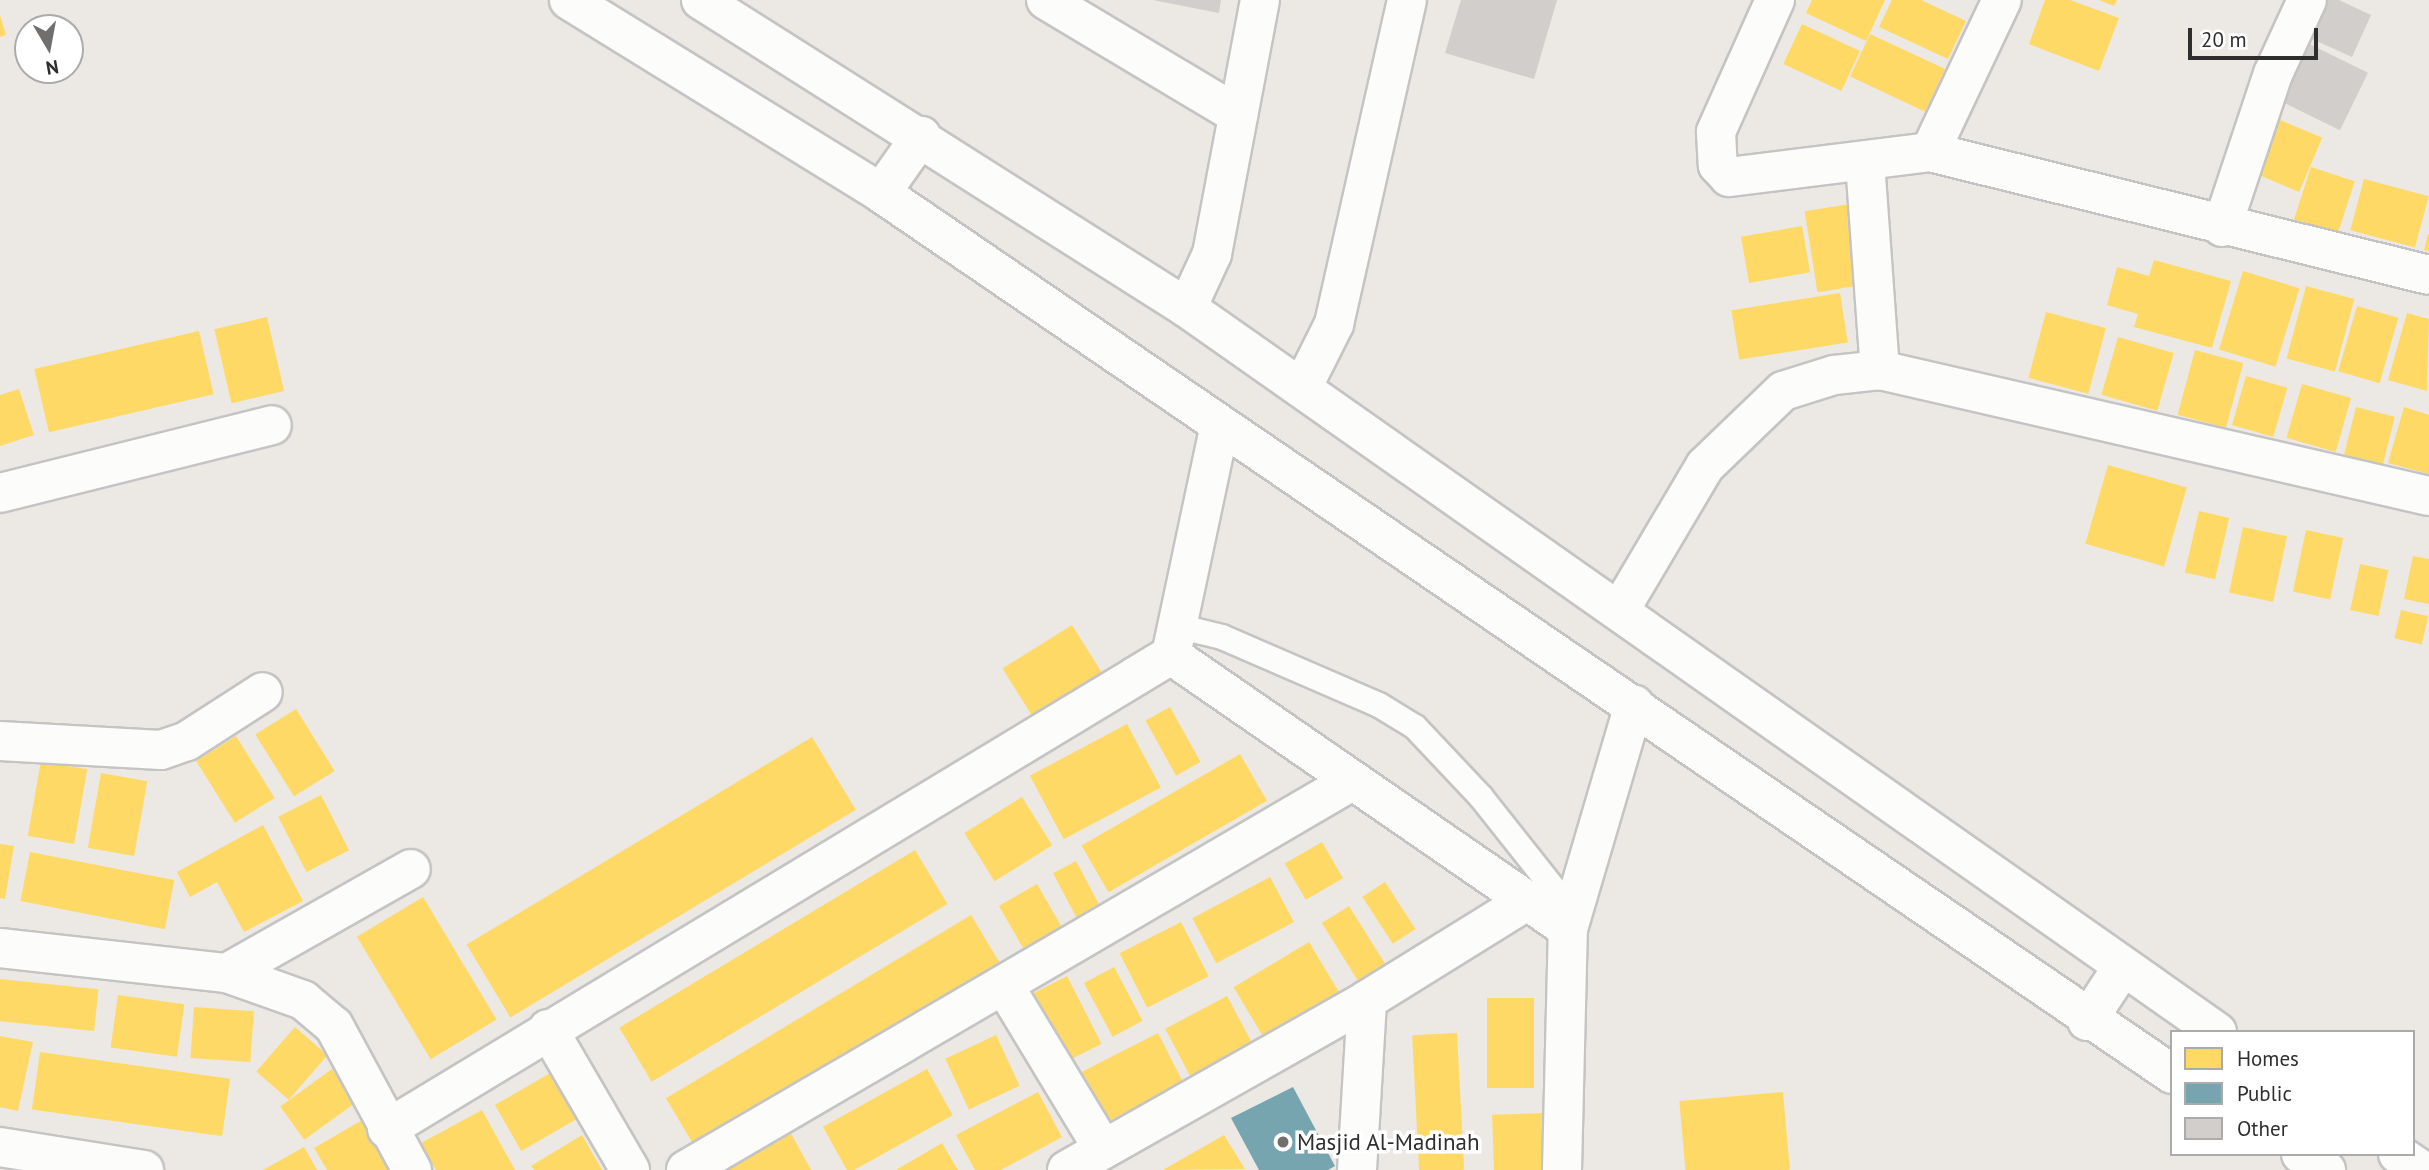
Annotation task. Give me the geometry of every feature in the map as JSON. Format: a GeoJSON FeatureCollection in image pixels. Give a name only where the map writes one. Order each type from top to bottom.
{"type":"FeatureCollection","features":[{"type":"Feature","properties":{"kind":"street"},"geometry":{"type":"LineString","coordinates":[[569,0],[881,193],[1219,429],[1634,705],[2087,1021],[2170,1073]]}},
{"type":"Feature","properties":{"kind":"street"},"geometry":{"type":"LineString","coordinates":[[701,0],[921,136],[1188,308],[1621,608],[2122,968],[2214,1030]]}},
{"type":"Feature","properties":{"kind":"street"},"geometry":{"type":"LineString","coordinates":[[1046,0],[1238,115]]}},
{"type":"Feature","properties":{"kind":"street"},"geometry":{"type":"LineString","coordinates":[[1188,308],[1212,254],[1260,0]]}},
{"type":"Feature","properties":{"kind":"street"},"geometry":{"type":"LineString","coordinates":[[1302,388],[1334,324],[1407,0]]}},
{"type":"Feature","properties":{"kind":"street"},"geometry":{"type":"LineString","coordinates":[[1774,0],[1716,132],[1718,165],[1729,177],[1750,179],[1930,152],[2222,227],[2429,275]]}},
{"type":"Feature","properties":{"kind":"street"},"geometry":{"type":"LineString","coordinates":[[1930,152],[2002,0]]}},
{"type":"Feature","properties":{"kind":"street"},"geometry":{"type":"LineString","coordinates":[[2222,227],[2273,74],[2307,0]]}},
{"type":"Feature","properties":{"kind":"street"},"geometry":{"type":"LineString","coordinates":[[881,193],[921,136]]}},
{"type":"Feature","properties":{"kind":"street"},"geometry":{"type":"LineString","coordinates":[[1865,162],[1880,370]]}},
{"type":"Feature","properties":{"kind":"street"},"geometry":{"type":"LineString","coordinates":[[1621,608],[1705,466],[1756,410],[1799,384],[1880,370],[2429,496]]}},
{"type":"Feature","properties":{"kind":"street"},"geometry":{"type":"LineString","coordinates":[[0,493],[272,425]]}},
{"type":"Feature","properties":{"kind":"street"},"geometry":{"type":"LineString","coordinates":[[387,1129],[1174,640],[1219,429]]}},
{"type":"Feature","properties":{"kind":"street"},"geometry":{"type":"LineString","coordinates":[[1174,640],[1352,781],[1528,900],[1570,921]]}},
{"type":"Feature","properties":{"kind":"street"},"geometry":{"type":"LineString","coordinates":[[0,741],[161,750],[187,741],[263,692]]}},
{"type":"Feature","properties":{"kind":"street"},"geometry":{"type":"LineString","coordinates":[[1562,1170],[1570,921],[1634,705]]}},
{"type":"Feature","properties":{"kind":"street"},"geometry":{"type":"LineString","coordinates":[[687,1170],[1005,988],[1352,781]]}},
{"type":"Feature","properties":{"kind":"street"},"geometry":{"type":"LineString","coordinates":[[227,973],[411,869]]}},
{"type":"Feature","properties":{"kind":"street"},"geometry":{"type":"LineString","coordinates":[[1067,1170],[1367,1000],[1528,900]]}},
{"type":"Feature","properties":{"kind":"street"},"geometry":{"type":"LineString","coordinates":[[0,948],[227,973],[261,980],[321,1013],[334,1026],[411,1170]]}},
{"type":"Feature","properties":{"kind":"street"},"geometry":{"type":"LineString","coordinates":[[2087,1021],[2122,968]]}},
{"type":"Feature","properties":{"kind":"street"},"geometry":{"type":"LineString","coordinates":[[1005,988],[1103,1149]]}},
{"type":"Feature","properties":{"kind":"street"},"geometry":{"type":"LineString","coordinates":[[1357,1170],[1367,1000]]}},
{"type":"Feature","properties":{"kind":"street"},"geometry":{"type":"LineString","coordinates":[[548,1029],[630,1170]]}},
{"type":"Feature","properties":{"kind":"street"},"geometry":{"type":"LineString","coordinates":[[0,1147],[144,1170]]}},
{"type":"Feature","properties":{"kind":"street"},"geometry":{"type":"LineString","coordinates":[[2304,1156],[2326,1170]]}},
{"type":"Feature","properties":{"kind":"street"},"geometry":{"type":"LineString","coordinates":[[2401,1156],[2422,1170]]}},
{"type":"Feature","properties":{"kind":"lane"},"geometry":{"type":"LineString","coordinates":[[1174,640],[1234,642],[1379,705],[1415,727],[1481,796],[1570,921]]}},
{"type":"Feature","properties":{"kind":"building: Homes"},"geometry":{"type":"Polygon","coordinates":[[[1812,0],[1885,0],[1866,41],[1806,13],[1812,0]]]}},
{"type":"Feature","properties":{"kind":"building: Homes"},"geometry":{"type":"Polygon","coordinates":[[[1892,0],[1921,0],[1966,21],[1948,59],[1879,27],[1892,0]]]}},
{"type":"Feature","properties":{"kind":"building: Homes"},"geometry":{"type":"Polygon","coordinates":[[[2045,0],[2070,0],[2119,18],[2099,71],[2029,44],[2045,0]]]}},
{"type":"Feature","properties":{"kind":"building: Homes"},"geometry":{"type":"Polygon","coordinates":[[[2099,0],[2117,0],[2114,6],[2099,0]]]}},
{"type":"Feature","properties":{"kind":"building: Homes"},"geometry":{"type":"Polygon","coordinates":[[[0,15],[6,35],[0,37],[0,15]]]}},
{"type":"Feature","properties":{"kind":"building: Homes"},"geometry":{"type":"Polygon","coordinates":[[[1802,24],[1860,51],[1841,91],[1783,64],[1802,24]]]}},
{"type":"Feature","properties":{"kind":"building: Homes"},"geometry":{"type":"Polygon","coordinates":[[[1870,34],[1945,69],[1925,112],[1850,77],[1870,34]]]}},
{"type":"Feature","properties":{"kind":"building: Homes"},"geometry":{"type":"Polygon","coordinates":[[[2278,119],[2322,138],[2299,192],[2255,173],[2278,119]]]}},
{"type":"Feature","properties":{"kind":"building: Homes"},"geometry":{"type":"Polygon","coordinates":[[[2311,167],[2355,181],[2337,235],[2293,221],[2311,167]]]}},
{"type":"Feature","properties":{"kind":"building: Homes"},"geometry":{"type":"Polygon","coordinates":[[[2364,179],[2429,196],[2415,248],[2350,230],[2364,179]]]}},
{"type":"Feature","properties":{"kind":"building: Homes"},"geometry":{"type":"Polygon","coordinates":[[[1856,203],[1869,284],[1817,292],[1805,211],[1856,203]]]}},
{"type":"Feature","properties":{"kind":"building: Homes"},"geometry":{"type":"Polygon","coordinates":[[[1802,226],[1810,272],[1749,283],[1741,237],[1802,226]]]}},
{"type":"Feature","properties":{"kind":"building: Homes"},"geometry":{"type":"Polygon","coordinates":[[[2429,234],[2429,251],[2424,250],[2429,234]]]}},
{"type":"Feature","properties":{"kind":"building: Homes"},"geometry":{"type":"Polygon","coordinates":[[[2154,260],[2231,281],[2212,348],[2134,327],[2138,314],[2107,305],[2117,267],[2149,276],[2154,260]]]}},
{"type":"Feature","properties":{"kind":"building: Homes"},"geometry":{"type":"Polygon","coordinates":[[[2243,271],[2299,288],[2275,367],[2219,349],[2243,271]]]}},
{"type":"Feature","properties":{"kind":"building: Homes"},"geometry":{"type":"Polygon","coordinates":[[[2306,286],[2354,299],[2335,371],[2287,358],[2306,286]]]}},
{"type":"Feature","properties":{"kind":"building: Homes"},"geometry":{"type":"Polygon","coordinates":[[[1840,293],[1848,342],[1739,360],[1731,310],[1840,293]]]}},
{"type":"Feature","properties":{"kind":"building: Homes"},"geometry":{"type":"Polygon","coordinates":[[[2357,306],[2398,318],[2380,383],[2338,371],[2357,306]]]}},
{"type":"Feature","properties":{"kind":"building: Homes"},"geometry":{"type":"Polygon","coordinates":[[[2046,312],[2106,328],[2088,394],[2028,378],[2046,312]]]}},
{"type":"Feature","properties":{"kind":"building: Homes"},"geometry":{"type":"Polygon","coordinates":[[[2407,313],[2429,319],[2427,391],[2388,380],[2407,313]]]}},
{"type":"Feature","properties":{"kind":"building: Homes"},"geometry":{"type":"Polygon","coordinates":[[[267,317],[284,391],[231,403],[214,329],[267,317]]]}},
{"type":"Feature","properties":{"kind":"building: Homes"},"geometry":{"type":"Polygon","coordinates":[[[199,331],[214,394],[49,432],[34,369],[199,331]]]}},
{"type":"Feature","properties":{"kind":"building: Homes"},"geometry":{"type":"Polygon","coordinates":[[[2118,337],[2174,353],[2157,411],[2101,395],[2118,337]]]}},
{"type":"Feature","properties":{"kind":"building: Homes"},"geometry":{"type":"Polygon","coordinates":[[[2195,350],[2243,363],[2226,428],[2178,415],[2195,350]]]}},
{"type":"Feature","properties":{"kind":"building: Homes"},"geometry":{"type":"Polygon","coordinates":[[[2246,376],[2287,388],[2273,437],[2232,425],[2246,376]]]}},
{"type":"Feature","properties":{"kind":"building: Homes"},"geometry":{"type":"Polygon","coordinates":[[[2302,384],[2351,398],[2336,452],[2287,438],[2302,384]]]}},
{"type":"Feature","properties":{"kind":"building: Homes"},"geometry":{"type":"Polygon","coordinates":[[[19,389],[34,435],[0,446],[0,395],[19,389]]]}},
{"type":"Feature","properties":{"kind":"building: Homes"},"geometry":{"type":"Polygon","coordinates":[[[2356,407],[2395,417],[2382,467],[2343,457],[2356,407]]]}},
{"type":"Feature","properties":{"kind":"building: Homes"},"geometry":{"type":"Polygon","coordinates":[[[2404,407],[2429,415],[2429,474],[2388,463],[2404,407]]]}},
{"type":"Feature","properties":{"kind":"building: Homes"},"geometry":{"type":"Polygon","coordinates":[[[2108,465],[2187,488],[2164,566],[2085,544],[2108,465]]]}},
{"type":"Feature","properties":{"kind":"building: Homes"},"geometry":{"type":"Polygon","coordinates":[[[2199,511],[2229,518],[2215,579],[2185,572],[2199,511]]]}},
{"type":"Feature","properties":{"kind":"building: Homes"},"geometry":{"type":"Polygon","coordinates":[[[2243,527],[2287,536],[2273,602],[2229,593],[2243,527]]]}},
{"type":"Feature","properties":{"kind":"building: Homes"},"geometry":{"type":"Polygon","coordinates":[[[2306,530],[2343,538],[2330,600],[2293,592],[2306,530]]]}},
{"type":"Feature","properties":{"kind":"building: Homes"},"geometry":{"type":"Polygon","coordinates":[[[2413,556],[2429,559],[2429,604],[2404,599],[2413,556]]]}},
{"type":"Feature","properties":{"kind":"building: Homes"},"geometry":{"type":"Polygon","coordinates":[[[2360,564],[2388,570],[2379,616],[2350,610],[2360,564]]]}},
{"type":"Feature","properties":{"kind":"building: Homes"},"geometry":{"type":"Polygon","coordinates":[[[2401,610],[2428,616],[2422,645],[2394,638],[2401,610]]]}},
{"type":"Feature","properties":{"kind":"building: Homes"},"geometry":{"type":"Polygon","coordinates":[[[1072,625],[1102,673],[1033,717],[1002,668],[1072,625]]]}},
{"type":"Feature","properties":{"kind":"building: Homes"},"geometry":{"type":"Polygon","coordinates":[[[1170,707],[1201,762],[1176,776],[1146,721],[1170,707]]]}},
{"type":"Feature","properties":{"kind":"building: Homes"},"geometry":{"type":"Polygon","coordinates":[[[296,709],[335,771],[294,796],[255,734],[296,709]]]}},
{"type":"Feature","properties":{"kind":"building: Homes"},"geometry":{"type":"Polygon","coordinates":[[[1127,724],[1161,788],[1064,839],[1030,776],[1127,724]]]}},
{"type":"Feature","properties":{"kind":"building: Homes"},"geometry":{"type":"Polygon","coordinates":[[[236,736],[275,798],[235,823],[196,761],[236,736]]]}},
{"type":"Feature","properties":{"kind":"building: Homes"},"geometry":{"type":"Polygon","coordinates":[[[812,737],[856,810],[510,1017],[467,945],[812,737]]]}},
{"type":"Feature","properties":{"kind":"building: Homes"},"geometry":{"type":"Polygon","coordinates":[[[1240,754],[1267,801],[1109,892],[1082,846],[1240,754]]]}},
{"type":"Feature","properties":{"kind":"building: Homes"},"geometry":{"type":"Polygon","coordinates":[[[41,761],[87,769],[74,844],[28,836],[41,761]]]}},
{"type":"Feature","properties":{"kind":"building: Homes"},"geometry":{"type":"Polygon","coordinates":[[[101,773],[147,781],[134,856],[88,848],[101,773]]]}},
{"type":"Feature","properties":{"kind":"building: Homes"},"geometry":{"type":"Polygon","coordinates":[[[321,795],[349,850],[306,872],[278,817],[321,795]]]}},
{"type":"Feature","properties":{"kind":"building: Homes"},"geometry":{"type":"Polygon","coordinates":[[[1022,797],[1052,845],[995,881],[964,833],[1022,797]]]}},
{"type":"Feature","properties":{"kind":"building: Homes"},"geometry":{"type":"Polygon","coordinates":[[[263,825],[303,901],[244,932],[217,882],[190,897],[177,872],[263,825]]]}},
{"type":"Feature","properties":{"kind":"building: Homes"},"geometry":{"type":"Polygon","coordinates":[[[1322,842],[1343,878],[1306,900],[1285,864],[1322,842]]]}},
{"type":"Feature","properties":{"kind":"building: Homes"},"geometry":{"type":"Polygon","coordinates":[[[0,844],[14,846],[5,899],[0,898],[0,844]]]}},
{"type":"Feature","properties":{"kind":"building: Homes"},"geometry":{"type":"Polygon","coordinates":[[[915,850],[947,904],[652,1082],[619,1028],[915,850]]]}},
{"type":"Feature","properties":{"kind":"building: Homes"},"geometry":{"type":"Polygon","coordinates":[[[30,852],[174,880],[165,929],[20,901],[30,852]]]}},
{"type":"Feature","properties":{"kind":"building: Homes"},"geometry":{"type":"Polygon","coordinates":[[[1076,861],[1107,919],[1084,931],[1053,873],[1076,861]]]}},
{"type":"Feature","properties":{"kind":"building: Homes"},"geometry":{"type":"Polygon","coordinates":[[[1270,877],[1294,922],[1216,963],[1192,918],[1270,877]]]}},
{"type":"Feature","properties":{"kind":"building: Homes"},"geometry":{"type":"Polygon","coordinates":[[[1385,882],[1415,929],[1393,944],[1362,897],[1385,882]]]}},
{"type":"Feature","properties":{"kind":"building: Homes"},"geometry":{"type":"Polygon","coordinates":[[[1037,884],[1068,938],[1030,960],[999,906],[1037,884]]]}},
{"type":"Feature","properties":{"kind":"building: Homes"},"geometry":{"type":"Polygon","coordinates":[[[423,897],[497,1020],[431,1059],[357,937],[423,897]]]}},
{"type":"Feature","properties":{"kind":"building: Homes"},"geometry":{"type":"Polygon","coordinates":[[[1349,906],[1386,965],[1359,982],[1322,923],[1349,906]]]}},
{"type":"Feature","properties":{"kind":"building: Homes"},"geometry":{"type":"Polygon","coordinates":[[[971,915],[999,962],[694,1145],[666,1098],[971,915]]]}},
{"type":"Feature","properties":{"kind":"building: Homes"},"geometry":{"type":"Polygon","coordinates":[[[1181,922],[1209,976],[1147,1008],[1120,953],[1181,922]]]}},
{"type":"Feature","properties":{"kind":"building: Homes"},"geometry":{"type":"Polygon","coordinates":[[[1309,942],[1339,992],[1263,1037],[1234,987],[1309,942]]]}},
{"type":"Feature","properties":{"kind":"building: Homes"},"geometry":{"type":"Polygon","coordinates":[[[1114,967],[1143,1021],[1113,1037],[1084,983],[1114,967]]]}},
{"type":"Feature","properties":{"kind":"building: Homes"},"geometry":{"type":"Polygon","coordinates":[[[1067,976],[1102,1044],[1061,1064],[1027,996],[1067,976]]]}},
{"type":"Feature","properties":{"kind":"building: Homes"},"geometry":{"type":"Polygon","coordinates":[[[0,979],[98,989],[94,1031],[0,1021],[0,979]]]}},
{"type":"Feature","properties":{"kind":"building: Homes"},"geometry":{"type":"Polygon","coordinates":[[[118,995],[184,1004],[177,1057],[111,1047],[118,995]]]}},
{"type":"Feature","properties":{"kind":"building: Homes"},"geometry":{"type":"Polygon","coordinates":[[[1227,996],[1252,1043],[1190,1076],[1165,1029],[1227,996]]]}},
{"type":"Feature","properties":{"kind":"building: Homes"},"geometry":{"type":"Polygon","coordinates":[[[1487,998],[1534,998],[1534,1088],[1487,1088],[1487,998]]]}},
{"type":"Feature","properties":{"kind":"building: Homes"},"geometry":{"type":"Polygon","coordinates":[[[194,1007],[254,1011],[250,1062],[190,1058],[194,1007]]]}},
{"type":"Feature","properties":{"kind":"building: Homes"},"geometry":{"type":"Polygon","coordinates":[[[295,1027],[327,1055],[289,1100],[256,1072],[295,1027]]]}},
{"type":"Feature","properties":{"kind":"building: Homes"},"geometry":{"type":"Polygon","coordinates":[[[1158,1033],[1183,1083],[1106,1122],[1080,1072],[1158,1033]]]}},
{"type":"Feature","properties":{"kind":"building: Homes"},"geometry":{"type":"Polygon","coordinates":[[[1457,1033],[1464,1170],[1419,1170],[1412,1035],[1457,1033]]]}},
{"type":"Feature","properties":{"kind":"building: Homes"},"geometry":{"type":"Polygon","coordinates":[[[996,1035],[1020,1086],[969,1109],[945,1059],[996,1035]]]}},
{"type":"Feature","properties":{"kind":"building: Homes"},"geometry":{"type":"Polygon","coordinates":[[[0,1036],[33,1042],[18,1111],[0,1107],[0,1036]]]}},
{"type":"Feature","properties":{"kind":"building: Homes"},"geometry":{"type":"Polygon","coordinates":[[[40,1052],[230,1079],[222,1136],[32,1109],[40,1052]]]}},
{"type":"Feature","properties":{"kind":"building: Homes"},"geometry":{"type":"Polygon","coordinates":[[[332,1069],[356,1102],[304,1140],[280,1107],[332,1069]]]}},
{"type":"Feature","properties":{"kind":"building: Homes"},"geometry":{"type":"Polygon","coordinates":[[[927,1069],[953,1115],[854,1170],[847,1170],[823,1127],[927,1069]]]}},
{"type":"Feature","properties":{"kind":"building: Homes"},"geometry":{"type":"Polygon","coordinates":[[[552,1072],[578,1118],[521,1151],[495,1105],[552,1072]]]}},
{"type":"Feature","properties":{"kind":"building: Homes"},"geometry":{"type":"Polygon","coordinates":[[[1038,1092],[1062,1137],[1001,1170],[975,1170],[956,1135],[1038,1092]]]}},
{"type":"Feature","properties":{"kind":"building: Homes"},"geometry":{"type":"Polygon","coordinates":[[[1783,1092],[1790,1170],[1685,1170],[1679,1101],[1783,1092]]]}},
{"type":"Feature","properties":{"kind":"building: Homes"},"geometry":{"type":"Polygon","coordinates":[[[482,1110],[515,1170],[436,1170],[421,1143],[482,1110]]]}},
{"type":"Feature","properties":{"kind":"building: Homes"},"geometry":{"type":"Polygon","coordinates":[[[1545,1113],[1547,1170],[1494,1170],[1492,1115],[1545,1113]]]}},
{"type":"Feature","properties":{"kind":"building: Homes"},"geometry":{"type":"Polygon","coordinates":[[[364,1119],[394,1170],[327,1170],[314,1148],[364,1119]]]}},
{"type":"Feature","properties":{"kind":"building: Homes"},"geometry":{"type":"Polygon","coordinates":[[[788,1128],[811,1170],[711,1170],[788,1128]]]}},
{"type":"Feature","properties":{"kind":"building: Homes"},"geometry":{"type":"Polygon","coordinates":[[[582,1135],[602,1170],[534,1170],[531,1166],[582,1135]]]}},
{"type":"Feature","properties":{"kind":"building: Homes"},"geometry":{"type":"Polygon","coordinates":[[[1224,1135],[1245,1169],[1163,1170],[1224,1135]]]}},
{"type":"Feature","properties":{"kind":"building: Homes"},"geometry":{"type":"Polygon","coordinates":[[[942,1143],[958,1170],[896,1170],[942,1143]]]}},
{"type":"Feature","properties":{"kind":"building: Homes"},"geometry":{"type":"Polygon","coordinates":[[[304,1147],[317,1170],[263,1170],[304,1147]]]}},
{"type":"Feature","properties":{"kind":"building: Public","name":"Masjid Al-Madinah"},"geometry":{"type":"Polygon","coordinates":[[[1293,1087],[1335,1166],[1328,1170],[1259,1170],[1231,1118],[1293,1087]]]}},
{"type":"Feature","properties":{"kind":"building: Other"},"geometry":{"type":"Polygon","coordinates":[[[1153,0],[1221,0],[1219,13],[1153,0]]]}},
{"type":"Feature","properties":{"kind":"building: Other"},"geometry":{"type":"Polygon","coordinates":[[[1461,0],[1557,0],[1534,79],[1445,53],[1461,0]]]}},
{"type":"Feature","properties":{"kind":"building: Other"},"geometry":{"type":"Polygon","coordinates":[[[2319,0],[2339,0],[2371,15],[2352,57],[2303,35],[2319,0]]]}},
{"type":"Feature","properties":{"kind":"building: Other"},"geometry":{"type":"Polygon","coordinates":[[[2297,38],[2368,73],[2340,130],[2269,96],[2297,38]]]}},
{"type":"Feature","properties":{"kind":"place","name":"Masjid Al-Madinah"},"geometry":{"type":"Point","coordinates":[1283,1142]}}]}
